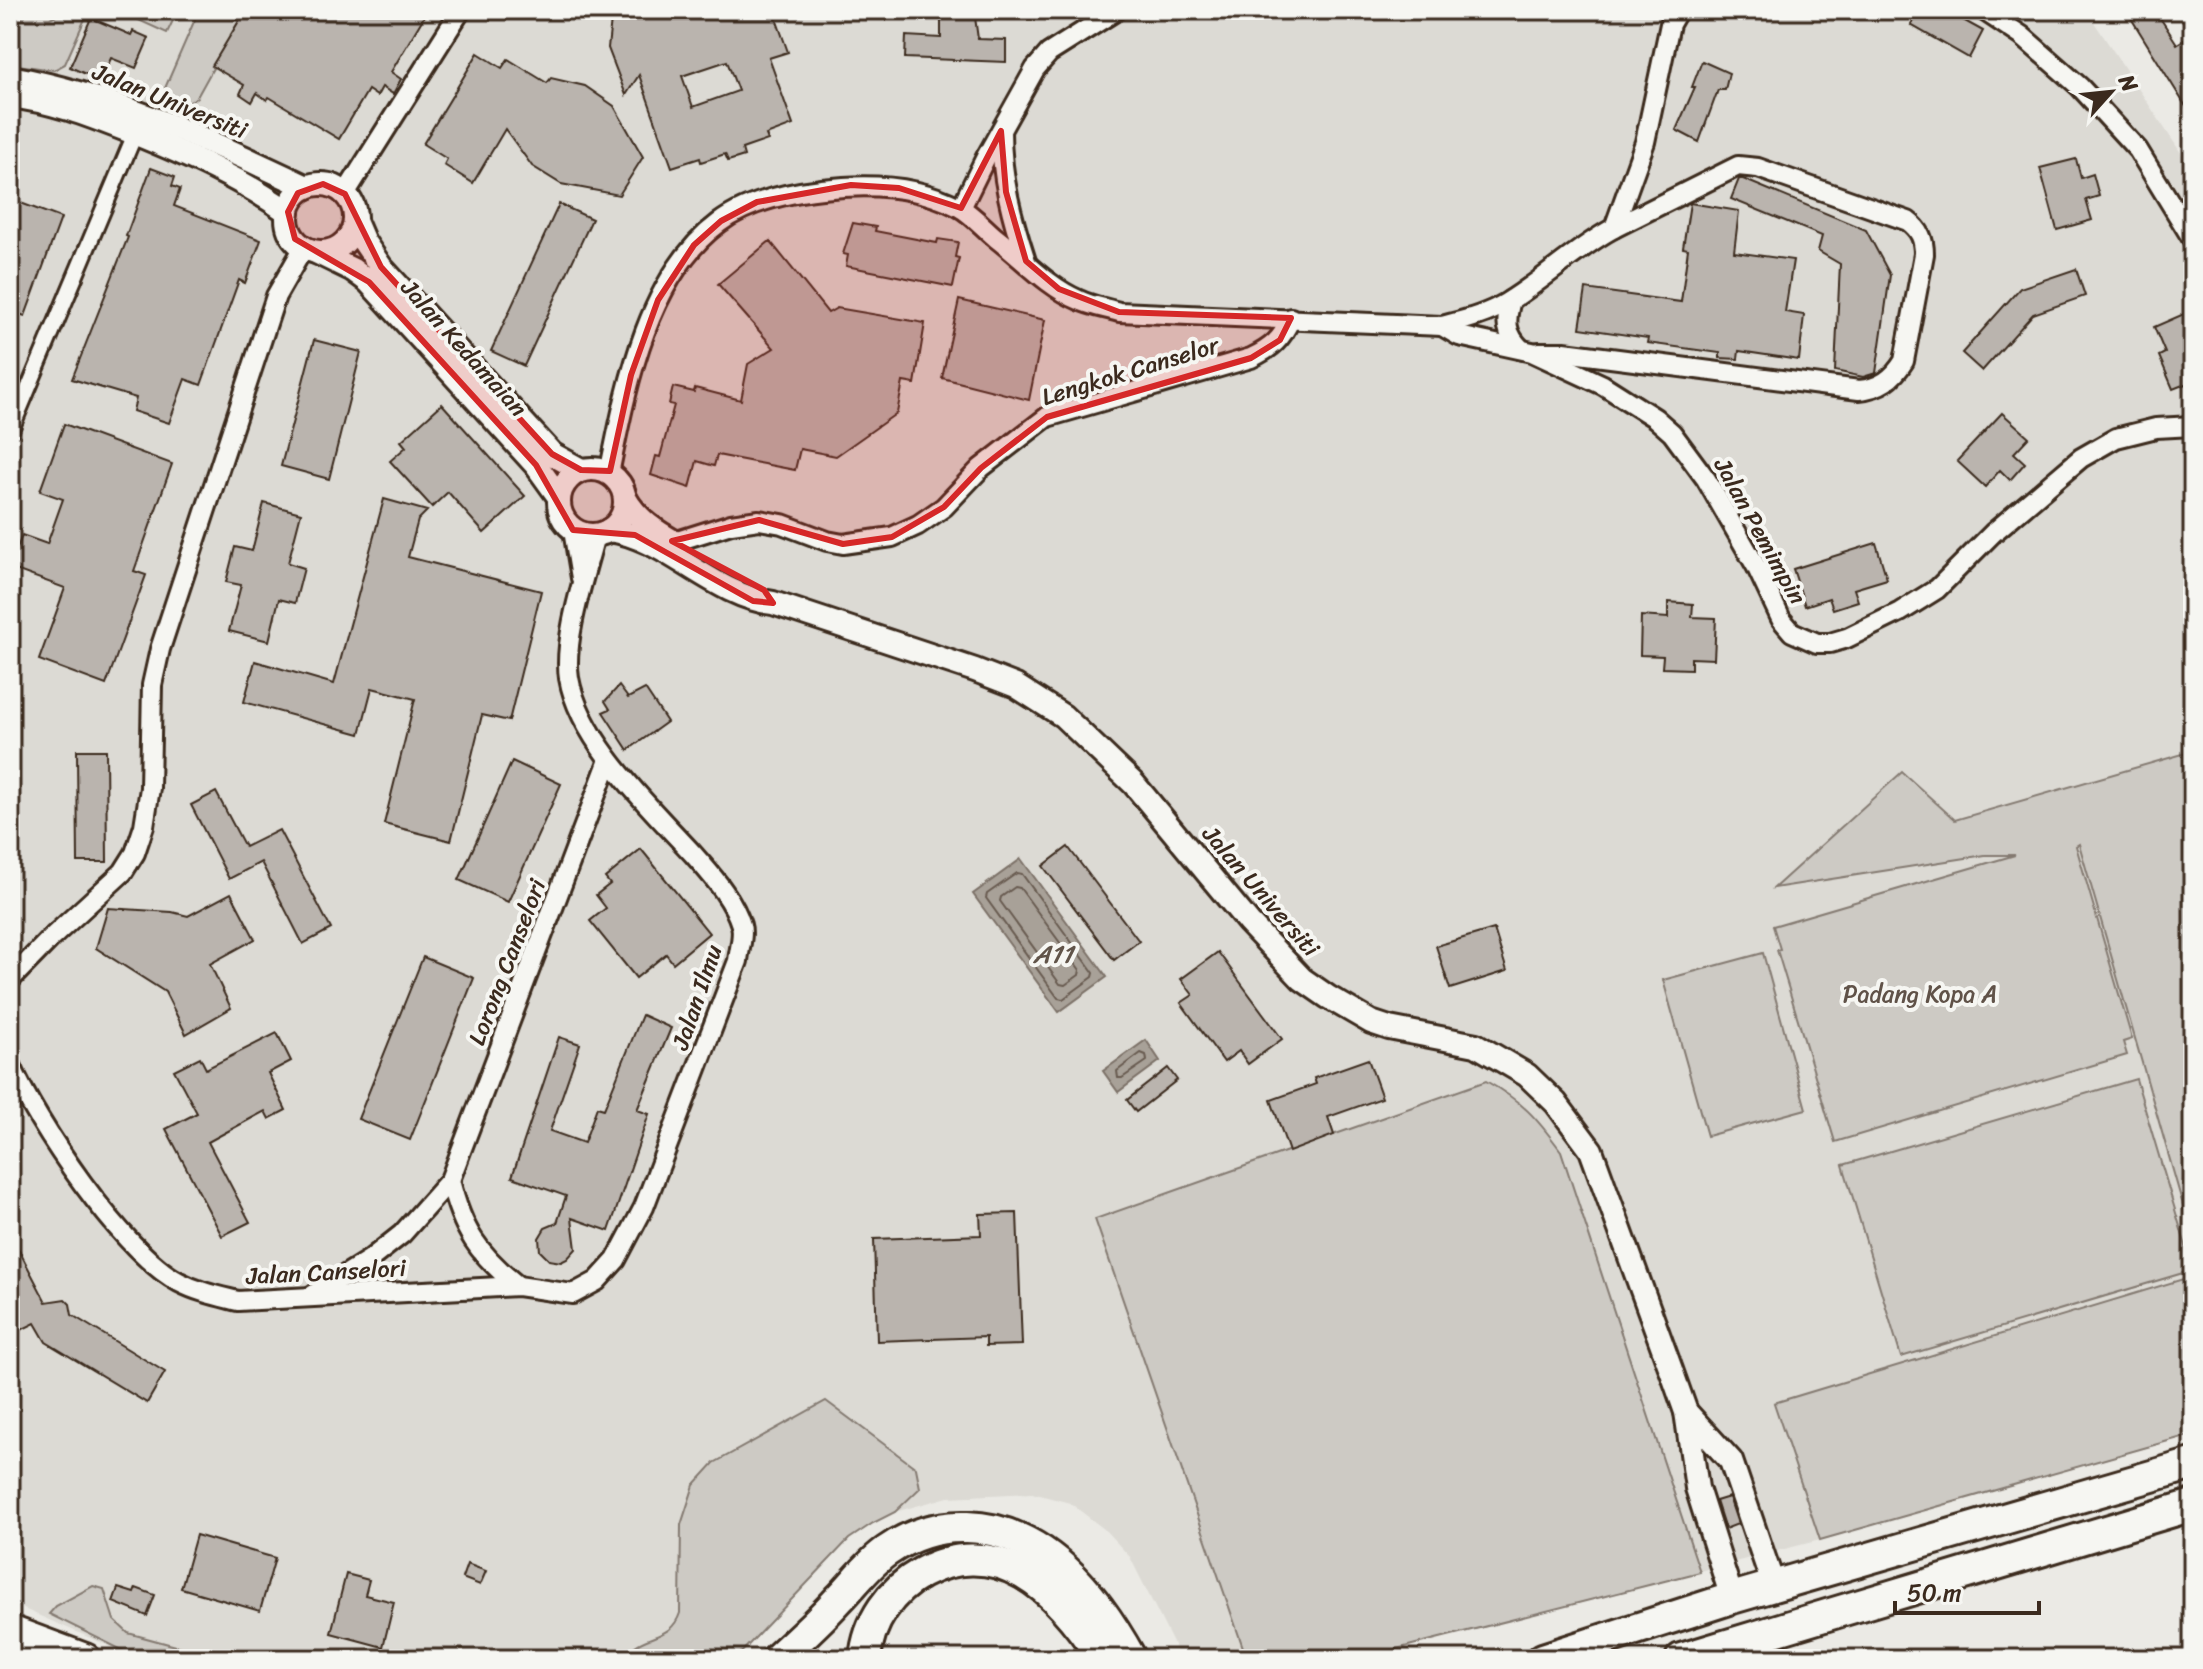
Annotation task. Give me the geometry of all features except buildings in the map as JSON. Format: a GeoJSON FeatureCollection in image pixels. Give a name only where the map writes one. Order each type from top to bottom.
{"type":"FeatureCollection","features":[{"type":"Feature","properties":{"kind":"highway"},"geometry":{"type":"LineString","coordinates":[[1543,1659],[1732,1598],[2193,1464]]}},
{"type":"Feature","properties":{"kind":"highway"},"geometry":{"type":"LineString","coordinates":[[1681,1659],[2193,1505]]}},
{"type":"Feature","properties":{"kind":"highway"},"geometry":{"type":"LineString","coordinates":[[777,1659],[884,1553],[922,1532],[955,1527],[995,1530],[1018,1536],[1052,1558],[1094,1602],[1131,1659]]}},
{"type":"Feature","properties":{"kind":"highway"},"geometry":{"type":"LineString","coordinates":[[865,1659],[874,1623],[887,1601],[916,1575],[938,1565],[978,1560],[1009,1566],[1049,1593],[1067,1611],[1103,1659]]}},
{"type":"Feature","properties":{"kind":"highway"},"geometry":{"type":"LineString","coordinates":[[10,1631],[85,1659]]}},
{"type":"Feature","properties":{"kind":"street"},"geometry":{"type":"LineString","coordinates":[[345,194],[461,10]]}},
{"type":"Feature","properties":{"kind":"street"},"geometry":{"type":"LineString","coordinates":[[961,208],[1035,69],[1049,53],[1117,10]]}},
{"type":"Feature","properties":{"kind":"street"},"geometry":{"type":"LineString","coordinates":[[1614,228],[1645,142],[1670,24],[1678,10]]}},
{"type":"Feature","properties":{"kind":"street"},"geometry":{"type":"LineString","coordinates":[[1983,10],[2022,36],[2080,87],[2138,150],[2193,240]]}},
{"type":"Feature","properties":{"kind":"street","name":"Jalan Universiti"},"geometry":{"type":"LineString","coordinates":[[10,77],[50,84],[144,115],[307,187]]}},
{"type":"Feature","properties":{"kind":"street","name":"Jalan Universiti"},"geometry":{"type":"LineString","coordinates":[[10,96],[39,99],[199,159],[288,212]]}},
{"type":"Feature","properties":{"kind":"street"},"geometry":{"type":"LineString","coordinates":[[1001,131],[1001,166],[1026,261]]}},
{"type":"Feature","properties":{"kind":"street"},"geometry":{"type":"LineString","coordinates":[[10,432],[135,134]]}},
{"type":"Feature","properties":{"kind":"street"},"geometry":{"type":"LineString","coordinates":[[609,474],[631,375],[658,300],[694,245],[721,221],[757,202],[798,191],[851,185],[899,188],[929,195],[961,208],[1059,289],[1079,300],[1119,312],[1161,316],[1291,318],[1442,326],[1473,318],[1511,300],[1592,240],[1738,166],[1758,168],[1908,221],[1921,234],[1924,243],[1904,361],[1883,384],[1859,390],[1564,352],[1526,350],[1510,338],[1506,326],[1511,300]]}},
{"type":"Feature","properties":{"kind":"street"},"geometry":{"type":"LineString","coordinates":[[331,185],[345,194],[355,211],[355,221],[346,241],[327,252],[310,250],[290,231],[288,212],[291,202],[307,187],[331,185]]}},
{"type":"Feature","properties":{"kind":"street","name":"Jalan Kedamaian"},"geometry":{"type":"LineString","coordinates":[[355,221],[364,242],[381,267],[552,454],[581,470]]}},
{"type":"Feature","properties":{"kind":"street"},"geometry":{"type":"LineString","coordinates":[[10,980],[123,872],[135,853],[144,826],[150,788],[152,685],[160,649],[276,296],[310,250]]}},
{"type":"Feature","properties":{"kind":"street","name":"Jalan Kedamaian"},"geometry":{"type":"LineString","coordinates":[[310,250],[353,270],[369,282],[536,465],[559,497]]}},
{"type":"Feature","properties":{"kind":"street","name":"Lengkok Canselor"},"geometry":{"type":"LineString","coordinates":[[674,542],[731,524],[759,520],[782,524],[843,544],[892,537],[918,525],[944,507],[981,468],[1047,417],[1251,358],[1280,340],[1291,318]]}},
{"type":"Feature","properties":{"kind":"street","name":"Jalan Pemimpin"},"geometry":{"type":"LineString","coordinates":[[1442,326],[1459,336],[1526,350],[1603,385],[1655,418],[1672,433],[1706,479],[1756,566],[1781,619],[1792,632],[1817,643],[1847,638],[1900,612],[1937,589],[1993,533],[2081,458],[2116,438],[2156,428],[2193,426]]}},
{"type":"Feature","properties":{"kind":"street"},"geometry":{"type":"LineString","coordinates":[[581,470],[609,474],[622,489],[624,511],[618,522],[592,532],[561,515],[559,497],[563,486],[570,476],[581,470]]}},
{"type":"Feature","properties":{"kind":"street","name":"Jalan Universiti"},"geometry":{"type":"LineString","coordinates":[[625,498],[633,512],[674,542],[764,590],[773,603]]}},
{"type":"Feature","properties":{"kind":"street","name":"Jalan Universiti"},"geometry":{"type":"LineString","coordinates":[[592,532],[635,535],[689,568],[753,601],[773,603],[1016,686],[1063,716],[1134,784],[1249,923],[1302,979],[1371,1022],[1476,1045],[1527,1075],[1556,1103],[1591,1150],[1686,1412],[1697,1488],[1732,1598]]}},
{"type":"Feature","properties":{"kind":"street","name":"Jalan Ilmu"},"geometry":{"type":"LineString","coordinates":[[518,1286],[573,1294],[597,1281],[616,1260],[644,1207],[661,1165],[738,961],[743,928],[731,902],[711,875],[609,760],[584,717],[570,680],[567,654],[592,532]]}},
{"type":"Feature","properties":{"kind":"street","name":"Lorong Canselori"},"geometry":{"type":"LineString","coordinates":[[311,1295],[369,1260],[402,1234],[450,1180],[609,760]]}},
{"type":"Feature","properties":{"kind":"street","name":"Jalan Canselori"},"geometry":{"type":"LineString","coordinates":[[10,1063],[36,1115],[88,1189],[151,1263],[177,1281],[199,1291],[238,1301],[518,1286]]}},
{"type":"Feature","properties":{"kind":"street"},"geometry":{"type":"LineString","coordinates":[[450,1180],[470,1239],[497,1270],[518,1286]]}},
{"type":"Feature","properties":{"kind":"street","name":"Jalan Universiti"},"geometry":{"type":"LineString","coordinates":[[1686,1412],[1731,1461],[1774,1587]]}},
{"type":"Feature","properties":{"kind":"highlighted area"},"geometry":{"type":"Polygon","coordinates":[[[1001,131],[1006,192],[1026,261],[1059,289],[1119,312],[1291,318],[1280,340],[1251,358],[1047,417],[981,468],[944,507],[892,537],[843,544],[759,520],[672,541],[764,590],[773,603],[753,601],[635,535],[573,530],[536,465],[369,282],[295,239],[288,212],[298,193],[323,184],[345,194],[381,267],[552,454],[581,470],[610,471],[631,375],[658,300],[694,245],[721,221],[757,202],[851,185],[899,188],[961,208],[1001,131]]]}},
{"type":"Feature","properties":{"kind":"shaded area"},"geometry":{"type":"Polygon","coordinates":[[[10,10],[2086,10],[2193,171],[2193,1435],[1820,1540],[1357,1659],[1181,1659],[1130,1557],[1104,1529],[1070,1503],[1032,1493],[948,1497],[895,1512],[873,1523],[849,1539],[735,1659],[139,1659],[10,1603],[10,10]]]}},
{"type":"Feature","properties":{"kind":"green space"},"geometry":{"type":"Polygon","coordinates":[[[67,10],[96,10],[93,14],[88,12],[65,64],[54,70],[10,64],[10,19],[50,18],[67,10]]]}},
{"type":"Feature","properties":{"kind":"green space"},"geometry":{"type":"Polygon","coordinates":[[[96,10],[178,10],[167,33],[130,16],[96,10]]]}},
{"type":"Feature","properties":{"kind":"green space"},"geometry":{"type":"Polygon","coordinates":[[[199,10],[222,10],[239,21],[197,97],[174,113],[165,109],[167,97],[162,95],[199,10]]]}},
{"type":"Feature","properties":{"kind":"green space","name":"Padang Kopa A"},"geometry":{"type":"Polygon","coordinates":[[[2193,751],[2193,1240],[2079,844],[2076,846],[2132,1039],[2123,1042],[2127,1055],[1835,1142],[1777,950],[1780,949],[1773,926],[2015,855],[1985,855],[1774,888],[1902,772],[1955,820],[2193,751]]]}},
{"type":"Feature","properties":{"kind":"green space"},"geometry":{"type":"Polygon","coordinates":[[[1763,953],[1806,1109],[1707,1136],[1663,980],[1763,953]]]}},
{"type":"Feature","properties":{"kind":"green space"},"geometry":{"type":"Polygon","coordinates":[[[2136,1079],[2193,1270],[1901,1357],[1843,1165],[2136,1079]]]}},
{"type":"Feature","properties":{"kind":"green space"},"geometry":{"type":"Polygon","coordinates":[[[1486,1081],[1528,1111],[1561,1151],[1700,1572],[1357,1659],[1247,1659],[1095,1219],[1486,1081]]]}},
{"type":"Feature","properties":{"kind":"green space"},"geometry":{"type":"Polygon","coordinates":[[[2193,1276],[2193,1434],[1820,1540],[1774,1403],[2193,1276]]]}},
{"type":"Feature","properties":{"kind":"green space"},"geometry":{"type":"Polygon","coordinates":[[[826,1401],[916,1468],[920,1488],[895,1512],[849,1539],[735,1659],[620,1659],[635,1646],[667,1631],[677,1621],[680,1613],[681,1525],[694,1485],[714,1463],[826,1401]]]}},
{"type":"Feature","properties":{"kind":"green space"},"geometry":{"type":"Polygon","coordinates":[[[93,1586],[104,1589],[114,1620],[128,1633],[224,1659],[140,1659],[49,1614],[56,1606],[93,1586]]]}},
{"type":"Feature","properties":{"kind":"green space"},"geometry":{"type":"Polygon","coordinates":[[[308,1651],[334,1659],[280,1659],[287,1653],[308,1651]]]}},
{"type":"Feature","properties":{"kind":"water","name":"A11"},"geometry":{"type":"Polygon","coordinates":[[[1021,859],[1107,977],[1059,1012],[973,894],[1021,859]]]}},
{"type":"Feature","properties":{"kind":"water"},"geometry":{"type":"Polygon","coordinates":[[[1146,1040],[1160,1061],[1118,1092],[1103,1071],[1146,1040]]]}}]}
